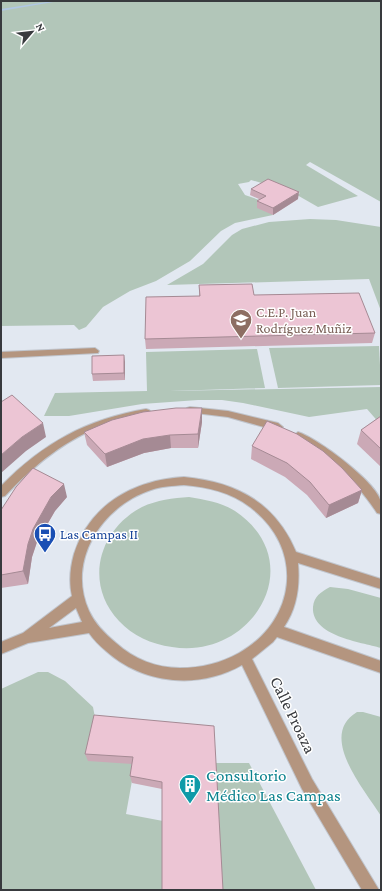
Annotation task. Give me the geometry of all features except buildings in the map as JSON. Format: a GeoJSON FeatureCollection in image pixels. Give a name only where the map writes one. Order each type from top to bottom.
{"type":"FeatureCollection","features":[{"type":"Feature","properties":{"kind":"street"},"geometry":{"type":"LineString","coordinates":[[1,355],[95,351]]}},
{"type":"Feature","properties":{"kind":"street"},"geometry":{"type":"LineString","coordinates":[[181,410],[214,412],[245,418],[288,432],[340,462],[374,498],[381,510]]}},
{"type":"Feature","properties":{"kind":"street"},"geometry":{"type":"LineString","coordinates":[[1,493],[35,460],[76,433],[110,420],[159,411]]}},
{"type":"Feature","properties":{"kind":"street"},"geometry":{"type":"LineString","coordinates":[[184,481],[207,483],[229,490],[248,499],[265,512],[278,528],[292,556],[294,576],[292,597],[286,614],[275,630],[261,645],[245,658],[218,668],[190,674],[148,670],[130,661],[111,648],[90,627],[77,600],[75,583],[80,554],[84,542],[98,520],[121,500],[142,489],[157,484],[184,481]]}},
{"type":"Feature","properties":{"kind":"street"},"geometry":{"type":"LineString","coordinates":[[292,556],[381,584]]}},
{"type":"Feature","properties":{"kind":"street"},"geometry":{"type":"LineString","coordinates":[[1,648],[27,637],[77,600]]}},
{"type":"Feature","properties":{"kind":"street"},"geometry":{"type":"LineString","coordinates":[[27,637],[90,627]]}},
{"type":"Feature","properties":{"kind":"street"},"geometry":{"type":"LineString","coordinates":[[275,630],[381,667]]}},
{"type":"Feature","properties":{"kind":"street","name":"Calle Proaza"},"geometry":{"type":"LineString","coordinates":[[245,658],[307,784],[371,890]]}},
{"type":"Feature","properties":{"kind":"green space"},"geometry":{"type":"Polygon","coordinates":[[[1,1],[381,1],[381,202],[310,162],[306,165],[358,196],[318,207],[297,195],[300,193],[286,187],[282,189],[251,180],[249,182],[238,184],[245,195],[265,202],[273,215],[235,223],[221,231],[190,261],[156,281],[130,291],[103,307],[86,327],[79,330],[74,325],[1,326],[1,1]]]}},
{"type":"Feature","properties":{"kind":"green space"},"geometry":{"type":"Polygon","coordinates":[[[310,219],[336,220],[381,227],[381,311],[369,279],[167,285],[203,264],[232,235],[242,229],[269,222],[310,219]]]}},
{"type":"Feature","properties":{"kind":"green space"},"geometry":{"type":"Polygon","coordinates":[[[379,346],[381,385],[278,388],[269,348],[379,346]]]}},
{"type":"Feature","properties":{"kind":"green space"},"geometry":{"type":"Polygon","coordinates":[[[257,349],[265,388],[170,391],[381,387],[381,425],[367,409],[309,417],[222,400],[142,404],[69,416],[44,416],[55,393],[147,391],[146,352],[257,349]]]}},
{"type":"Feature","properties":{"kind":"green space"},"geometry":{"type":"Polygon","coordinates":[[[189,497],[213,502],[230,508],[257,532],[269,556],[270,580],[262,603],[248,623],[227,638],[201,647],[172,647],[157,644],[136,635],[124,626],[108,606],[102,591],[99,575],[101,559],[106,543],[115,529],[127,517],[142,507],[159,501],[189,497]]]}},
{"type":"Feature","properties":{"kind":"green space"},"geometry":{"type":"Polygon","coordinates":[[[330,587],[348,589],[381,598],[381,648],[339,636],[320,625],[315,617],[313,607],[314,603],[318,595],[330,587]]]}},
{"type":"Feature","properties":{"kind":"green space"},"geometry":{"type":"Polygon","coordinates":[[[38,672],[48,672],[65,681],[93,707],[96,723],[135,764],[126,814],[163,821],[163,890],[1,890],[1,689],[38,672]]]}},
{"type":"Feature","properties":{"kind":"green space"},"geometry":{"type":"Polygon","coordinates":[[[357,712],[363,712],[381,717],[381,816],[356,778],[343,749],[342,735],[346,722],[357,712]]]}},
{"type":"Feature","properties":{"kind":"green space"},"geometry":{"type":"Polygon","coordinates":[[[215,763],[249,763],[316,890],[222,890],[215,763]]]}},
{"type":"Feature","properties":{"kind":"waterway"},"geometry":{"type":"LineString","coordinates":[[1,10],[58,1]]}},
{"type":"Feature","properties":{"kind":"place","name":"C.E.P. Juan Rodríguez Muñiz"},"geometry":{"type":"Point","coordinates":[241,340]}},
{"type":"Feature","properties":{"kind":"place","name":"Las Campas II"},"geometry":{"type":"Point","coordinates":[45,554]}},
{"type":"Feature","properties":{"kind":"place","name":"Consultorio Médico Las Campas"},"geometry":{"type":"Point","coordinates":[190,804]}}]}
